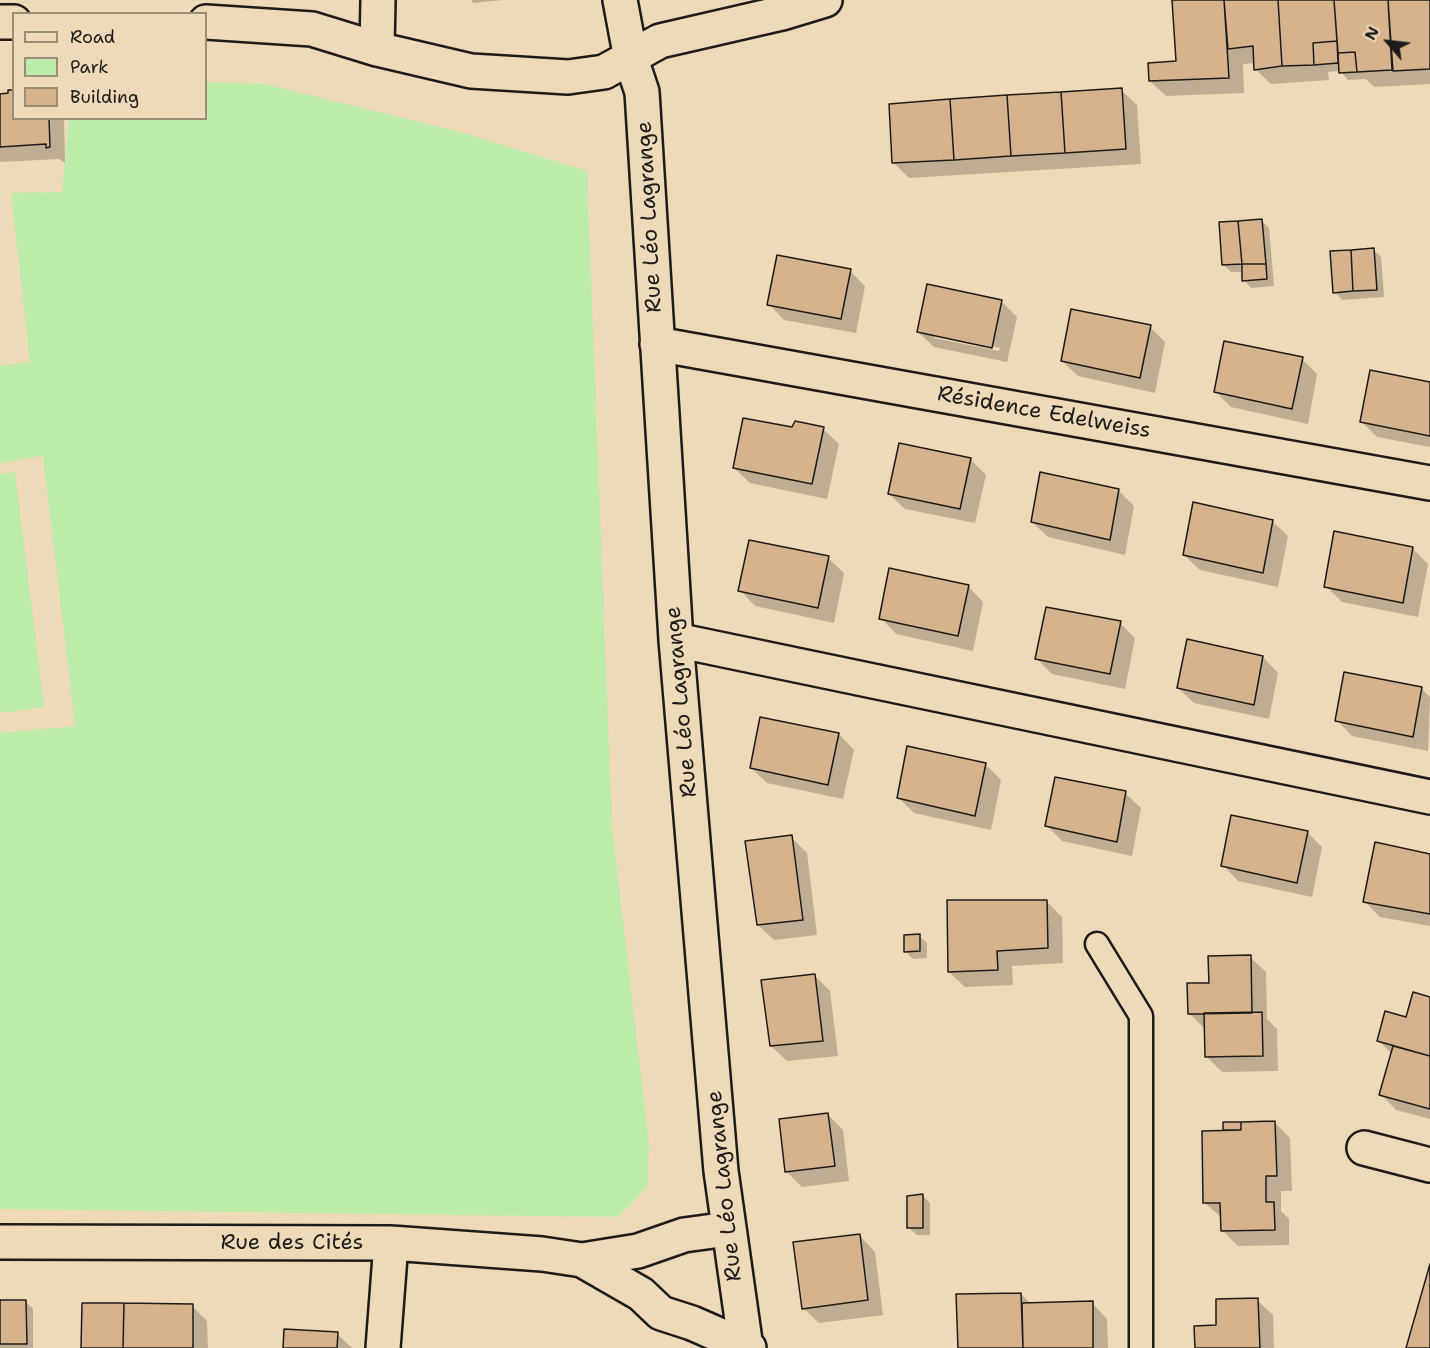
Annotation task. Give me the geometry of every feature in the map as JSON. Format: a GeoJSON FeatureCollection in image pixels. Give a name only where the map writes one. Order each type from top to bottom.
{"type":"FeatureCollection","features":[{"type":"Feature","properties":{"kind":"street"},"geometry":{"type":"LineString","coordinates":[[377,49],[378,0]]}},
{"type":"Feature","properties":{"kind":"street","name":"Rue Léo Lagrange"},"geometry":{"type":"LineString","coordinates":[[620,0],[631,59],[642,92],[676,640],[728,1229],[746,1347]]}},
{"type":"Feature","properties":{"kind":"street"},"geometry":{"type":"LineString","coordinates":[[207,22],[312,29],[377,49],[471,71],[568,77],[604,72],[660,41],[782,14],[825,0]]}},
{"type":"Feature","properties":{"kind":"street","name":"Résidence Edelweiss"},"geometry":{"type":"LineString","coordinates":[[657,344],[1430,483]]}},
{"type":"Feature","properties":{"kind":"street"},"geometry":{"type":"LineString","coordinates":[[676,640],[1430,797]]}},
{"type":"Feature","properties":{"kind":"street"},"geometry":{"type":"LineString","coordinates":[[1364,1148],[1430,1166]]}},
{"type":"Feature","properties":{"kind":"street","name":"Rue des Cités"},"geometry":{"type":"LineString","coordinates":[[0,1242],[391,1243],[542,1254],[582,1260],[638,1251],[684,1235],[728,1229]]}},
{"type":"Feature","properties":{"kind":"street"},"geometry":{"type":"LineString","coordinates":[[383,1348],[391,1243]]}},
{"type":"Feature","properties":{"kind":"street","name":"Rue des Cités"},"geometry":{"type":"LineString","coordinates":[[582,1260],[640,1294],[662,1313],[746,1347]]}},
{"type":"Feature","properties":{"kind":"lane"},"geometry":{"type":"LineString","coordinates":[[1097,944],[1141,1016],[1141,1348]]}},
{"type":"Feature","properties":{"kind":"green space"},"geometry":{"type":"Polygon","coordinates":[[[207,82],[265,84],[464,133],[587,171],[612,827],[649,1144],[647,1188],[618,1217],[0,1209],[0,733],[75,726],[43,456],[0,463],[0,366],[30,362],[11,193],[62,192],[69,120],[207,120],[207,82]]]}},
{"type":"Feature","properties":{"kind":"green space"},"geometry":{"type":"Polygon","coordinates":[[[15,472],[44,707],[0,713],[0,474],[15,472]]]}},
{"type":"Feature","properties":{"kind":"building"},"geometry":{"type":"Polygon","coordinates":[[[1172,0],[1224,0],[1229,78],[1149,81],[1148,63],[1176,61],[1172,0]]]}},
{"type":"Feature","properties":{"kind":"building"},"geometry":{"type":"Polygon","coordinates":[[[1224,0],[1278,0],[1282,66],[1254,70],[1253,46],[1228,49],[1224,0]]]}},
{"type":"Feature","properties":{"kind":"building"},"geometry":{"type":"Polygon","coordinates":[[[1278,0],[1334,0],[1337,41],[1313,43],[1314,65],[1282,66],[1278,0]]]}},
{"type":"Feature","properties":{"kind":"building"},"geometry":{"type":"Polygon","coordinates":[[[1334,0],[1388,0],[1392,70],[1357,72],[1355,52],[1338,53],[1334,0]]]}},
{"type":"Feature","properties":{"kind":"building"},"geometry":{"type":"Polygon","coordinates":[[[1388,0],[1430,0],[1430,69],[1393,71],[1388,0]]]}},
{"type":"Feature","properties":{"kind":"building"},"geometry":{"type":"Polygon","coordinates":[[[1337,41],[1338,63],[1314,65],[1313,43],[1337,41]]]}},
{"type":"Feature","properties":{"kind":"building"},"geometry":{"type":"Polygon","coordinates":[[[1355,52],[1357,72],[1339,73],[1338,53],[1355,52]]]}},
{"type":"Feature","properties":{"kind":"building"},"geometry":{"type":"Polygon","coordinates":[[[1122,88],[1126,149],[1065,153],[1061,92],[1122,88]]]}},
{"type":"Feature","properties":{"kind":"building"},"geometry":{"type":"Polygon","coordinates":[[[8,90],[12,90],[12,120],[49,120],[50,147],[46,148],[46,144],[0,147],[0,94],[8,93],[8,90]]]}},
{"type":"Feature","properties":{"kind":"building"},"geometry":{"type":"Polygon","coordinates":[[[1061,92],[1065,153],[1011,156],[1007,95],[1061,92]]]}},
{"type":"Feature","properties":{"kind":"building"},"geometry":{"type":"Polygon","coordinates":[[[1007,95],[1011,156],[954,160],[950,99],[1007,95]]]}},
{"type":"Feature","properties":{"kind":"building"},"geometry":{"type":"Polygon","coordinates":[[[950,99],[954,160],[892,163],[889,104],[950,99]]]}},
{"type":"Feature","properties":{"kind":"building"},"geometry":{"type":"Polygon","coordinates":[[[1262,219],[1266,264],[1242,264],[1238,221],[1262,219]]]}},
{"type":"Feature","properties":{"kind":"building"},"geometry":{"type":"Polygon","coordinates":[[[1238,221],[1242,264],[1222,265],[1219,222],[1238,221]]]}},
{"type":"Feature","properties":{"kind":"building"},"geometry":{"type":"Polygon","coordinates":[[[1374,248],[1377,290],[1353,291],[1351,250],[1374,248]]]}},
{"type":"Feature","properties":{"kind":"building"},"geometry":{"type":"Polygon","coordinates":[[[1351,250],[1353,291],[1333,293],[1330,251],[1351,250]]]}},
{"type":"Feature","properties":{"kind":"building"},"geometry":{"type":"Polygon","coordinates":[[[777,255],[851,269],[841,319],[767,305],[777,255]]]}},
{"type":"Feature","properties":{"kind":"building"},"geometry":{"type":"Polygon","coordinates":[[[1242,264],[1266,264],[1267,279],[1242,281],[1242,264]]]}},
{"type":"Feature","properties":{"kind":"building"},"geometry":{"type":"Polygon","coordinates":[[[927,284],[1002,300],[992,348],[917,332],[927,284]]]}},
{"type":"Feature","properties":{"kind":"building"},"geometry":{"type":"Polygon","coordinates":[[[1071,309],[1151,325],[1140,378],[1061,361],[1071,309]]]}},
{"type":"Feature","properties":{"kind":"building"},"geometry":{"type":"Polygon","coordinates":[[[1224,341],[1303,357],[1292,409],[1214,392],[1224,341]]]}},
{"type":"Feature","properties":{"kind":"building"},"geometry":{"type":"Polygon","coordinates":[[[1370,370],[1430,382],[1430,436],[1360,422],[1370,370]]]}},
{"type":"Feature","properties":{"kind":"building"},"geometry":{"type":"Polygon","coordinates":[[[743,418],[792,427],[795,421],[824,427],[812,484],[733,468],[743,418]]]}},
{"type":"Feature","properties":{"kind":"building"},"geometry":{"type":"Polygon","coordinates":[[[899,443],[971,458],[960,509],[888,494],[899,443]]]}},
{"type":"Feature","properties":{"kind":"building"},"geometry":{"type":"Polygon","coordinates":[[[1040,472],[1119,489],[1110,540],[1031,522],[1040,472]]]}},
{"type":"Feature","properties":{"kind":"building"},"geometry":{"type":"Polygon","coordinates":[[[1193,502],[1273,520],[1263,573],[1183,555],[1193,502]]]}},
{"type":"Feature","properties":{"kind":"building"},"geometry":{"type":"Polygon","coordinates":[[[1334,531],[1413,547],[1403,603],[1324,587],[1334,531]]]}},
{"type":"Feature","properties":{"kind":"building"},"geometry":{"type":"Polygon","coordinates":[[[749,540],[829,556],[818,608],[738,591],[749,540]]]}},
{"type":"Feature","properties":{"kind":"building"},"geometry":{"type":"Polygon","coordinates":[[[889,568],[969,585],[958,636],[879,619],[889,568]]]}},
{"type":"Feature","properties":{"kind":"building"},"geometry":{"type":"Polygon","coordinates":[[[1046,607],[1121,621],[1110,674],[1035,659],[1046,607]]]}},
{"type":"Feature","properties":{"kind":"building"},"geometry":{"type":"Polygon","coordinates":[[[1187,639],[1263,656],[1254,705],[1177,688],[1187,639]]]}},
{"type":"Feature","properties":{"kind":"building"},"geometry":{"type":"Polygon","coordinates":[[[1344,672],[1422,687],[1413,737],[1335,721],[1344,672]]]}},
{"type":"Feature","properties":{"kind":"building"},"geometry":{"type":"Polygon","coordinates":[[[760,717],[839,733],[828,785],[750,768],[760,717]]]}},
{"type":"Feature","properties":{"kind":"building"},"geometry":{"type":"Polygon","coordinates":[[[907,746],[986,763],[975,816],[897,798],[907,746]]]}},
{"type":"Feature","properties":{"kind":"building"},"geometry":{"type":"Polygon","coordinates":[[[1055,777],[1126,791],[1117,842],[1045,826],[1055,777]]]}},
{"type":"Feature","properties":{"kind":"building"},"geometry":{"type":"Polygon","coordinates":[[[1231,815],[1308,831],[1297,883],[1221,866],[1231,815]]]}},
{"type":"Feature","properties":{"kind":"building"},"geometry":{"type":"Polygon","coordinates":[[[792,835],[803,920],[757,925],[745,841],[792,835]]]}},
{"type":"Feature","properties":{"kind":"building"},"geometry":{"type":"Polygon","coordinates":[[[1375,842],[1430,854],[1430,914],[1363,902],[1375,842]]]}},
{"type":"Feature","properties":{"kind":"building"},"geometry":{"type":"Polygon","coordinates":[[[947,900],[1047,900],[1048,948],[997,951],[998,970],[948,972],[947,900]]]}},
{"type":"Feature","properties":{"kind":"building"},"geometry":{"type":"Polygon","coordinates":[[[920,934],[920,951],[904,952],[904,935],[920,934]]]}},
{"type":"Feature","properties":{"kind":"building"},"geometry":{"type":"Polygon","coordinates":[[[1251,955],[1252,1013],[1188,1014],[1187,983],[1209,983],[1208,956],[1251,955]]]}},
{"type":"Feature","properties":{"kind":"building"},"geometry":{"type":"Polygon","coordinates":[[[815,974],[823,1041],[770,1046],[761,980],[815,974]]]}},
{"type":"Feature","properties":{"kind":"building"},"geometry":{"type":"Polygon","coordinates":[[[1413,992],[1430,997],[1430,1056],[1377,1041],[1385,1011],[1406,1017],[1413,992]]]}},
{"type":"Feature","properties":{"kind":"building"},"geometry":{"type":"Polygon","coordinates":[[[1262,1012],[1263,1056],[1205,1057],[1204,1013],[1262,1012]]]}},
{"type":"Feature","properties":{"kind":"building"},"geometry":{"type":"Polygon","coordinates":[[[1393,1046],[1430,1056],[1430,1109],[1379,1095],[1393,1046]]]}},
{"type":"Feature","properties":{"kind":"building"},"geometry":{"type":"Polygon","coordinates":[[[828,1113],[835,1166],[785,1172],[779,1119],[828,1113]]]}},
{"type":"Feature","properties":{"kind":"building"},"geometry":{"type":"Polygon","coordinates":[[[1275,1121],[1277,1176],[1266,1176],[1266,1202],[1274,1202],[1275,1230],[1221,1231],[1220,1203],[1203,1203],[1202,1131],[1241,1130],[1241,1122],[1275,1121]]]}},
{"type":"Feature","properties":{"kind":"building"},"geometry":{"type":"Polygon","coordinates":[[[1223,1122],[1241,1122],[1241,1130],[1223,1130],[1223,1122]]]}},
{"type":"Feature","properties":{"kind":"building"},"geometry":{"type":"Polygon","coordinates":[[[923,1194],[923,1228],[907,1228],[907,1196],[923,1194]]]}},
{"type":"Feature","properties":{"kind":"building"},"geometry":{"type":"Polygon","coordinates":[[[860,1234],[868,1300],[802,1309],[793,1242],[860,1234]]]}},
{"type":"Feature","properties":{"kind":"building"},"geometry":{"type":"Polygon","coordinates":[[[1430,1264],[1430,1348],[1406,1348],[1430,1264]]]}},
{"type":"Feature","properties":{"kind":"building"},"geometry":{"type":"Polygon","coordinates":[[[1021,1293],[1023,1348],[958,1348],[956,1294],[1021,1293]]]}},
{"type":"Feature","properties":{"kind":"building"},"geometry":{"type":"Polygon","coordinates":[[[1258,1298],[1260,1348],[1195,1348],[1194,1326],[1216,1325],[1216,1299],[1258,1298]]]}},
{"type":"Feature","properties":{"kind":"building"},"geometry":{"type":"Polygon","coordinates":[[[0,1300],[26,1300],[27,1344],[0,1344],[0,1300]]]}},
{"type":"Feature","properties":{"kind":"building"},"geometry":{"type":"Polygon","coordinates":[[[1093,1301],[1093,1348],[1023,1348],[1022,1303],[1093,1301]]]}},
{"type":"Feature","properties":{"kind":"building"},"geometry":{"type":"Polygon","coordinates":[[[82,1303],[124,1303],[123,1348],[81,1348],[82,1303]]]}},
{"type":"Feature","properties":{"kind":"building"},"geometry":{"type":"Polygon","coordinates":[[[124,1303],[193,1304],[193,1348],[123,1348],[124,1303]]]}},
{"type":"Feature","properties":{"kind":"building"},"geometry":{"type":"Polygon","coordinates":[[[284,1329],[338,1332],[337,1348],[283,1348],[284,1329]]]}}]}
